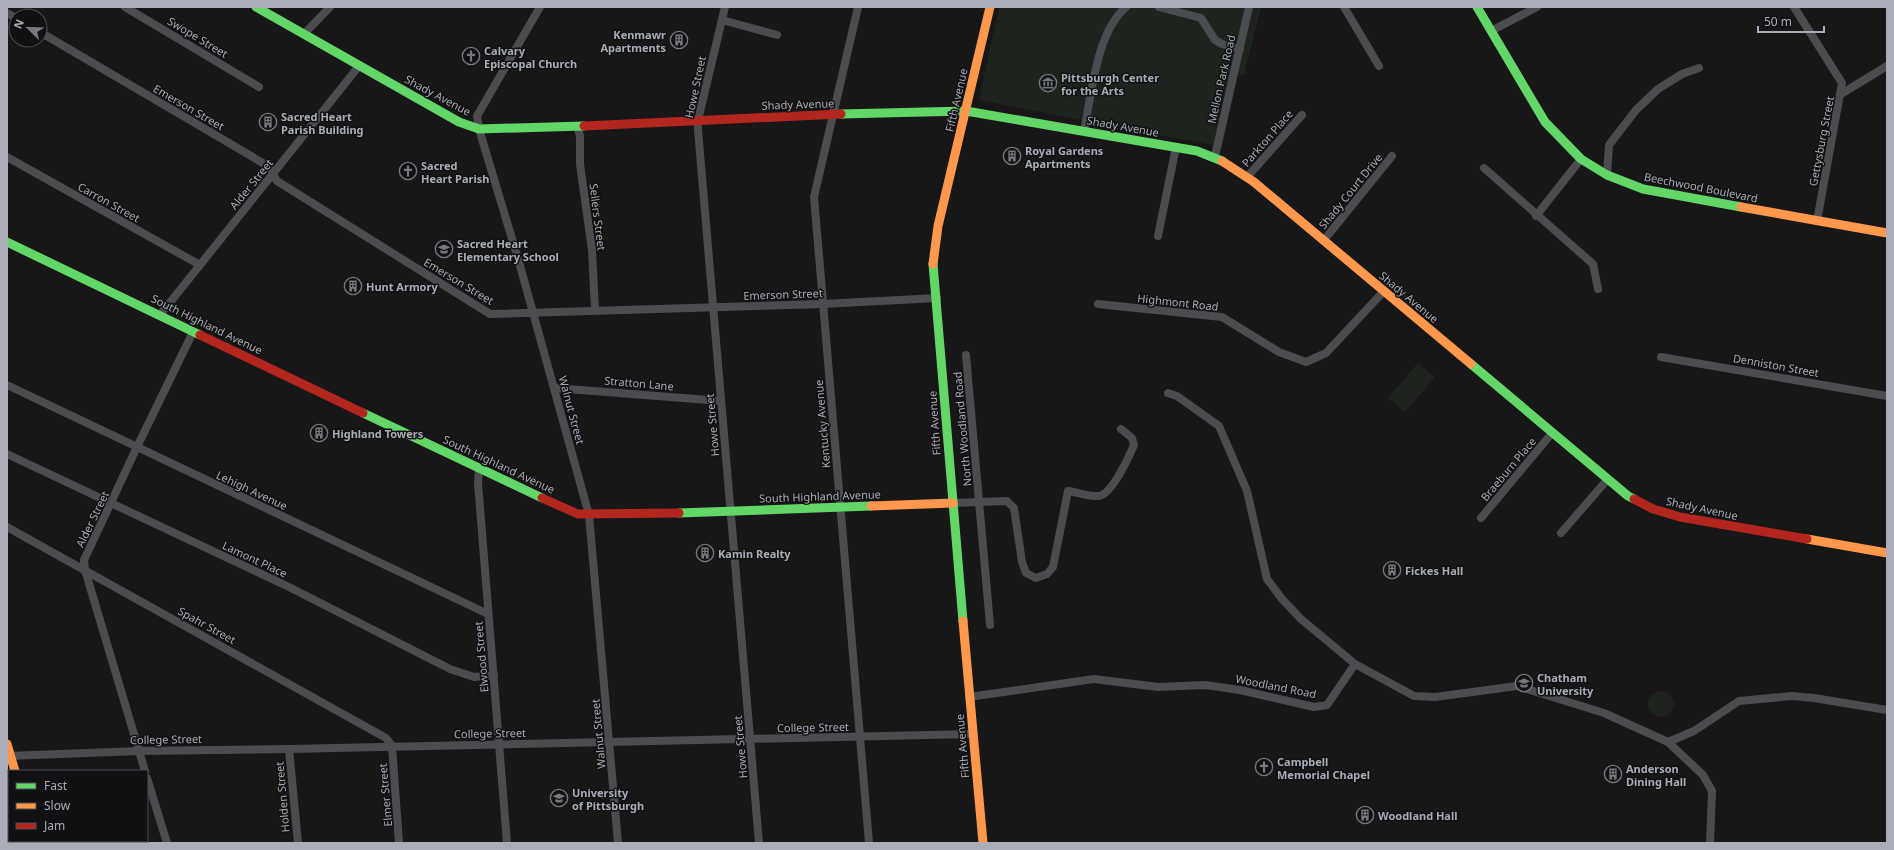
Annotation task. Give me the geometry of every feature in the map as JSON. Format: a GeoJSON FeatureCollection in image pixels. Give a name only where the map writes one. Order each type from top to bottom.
{"type":"FeatureCollection","features":[{"type":"Feature","properties":{"kind":"main road","name":"Shady Avenue"},"geometry":{"type":"LineString","coordinates":[[256,7],[460,122],[479,128],[578,126],[833,114],[966,111],[1176,147],[1215,156],[1231,164],[1248,176],[1607,480],[1628,496],[1653,509],[1680,517],[1887,553]]}},
{"type":"Feature","properties":{"kind":"main road","name":"Fifth Avenue"},"geometry":{"type":"LineString","coordinates":[[983,843],[972,734],[933,261],[938,226],[990,7]]}},
{"type":"Feature","properties":{"kind":"main road","name":"Beechwood Boulevard"},"geometry":{"type":"LineString","coordinates":[[1476,7],[1545,122],[1581,158],[1607,175],[1643,189],[1887,233]]}},
{"type":"Feature","properties":{"kind":"main road","name":"South Highland Avenue"},"geometry":{"type":"LineString","coordinates":[[7,242],[479,469],[578,514],[589,515],[730,511],[953,503]]}},
{"type":"Feature","properties":{"kind":"main road"},"geometry":{"type":"LineString","coordinates":[[7,744],[15,770]]}},
{"type":"Feature","properties":{"kind":"street","name":"Swope Street"},"geometry":{"type":"LineString","coordinates":[[125,7],[259,87]]}},
{"type":"Feature","properties":{"kind":"street"},"geometry":{"type":"LineString","coordinates":[[304,34],[330,7]]}},
{"type":"Feature","properties":{"kind":"street","name":"Walnut Street"},"geometry":{"type":"LineString","coordinates":[[540,7],[477,116],[479,128],[519,262],[532,313],[555,388],[589,515],[618,843]]}},
{"type":"Feature","properties":{"kind":"street","name":"Howe Street"},"geometry":{"type":"LineString","coordinates":[[725,7],[698,120],[698,130],[712,308],[722,401],[730,511],[759,843]]}},
{"type":"Feature","properties":{"kind":"street","name":"Kentucky Avenue"},"geometry":{"type":"LineString","coordinates":[[858,7],[814,197],[869,843]]}},
{"type":"Feature","properties":{"kind":"street"},"geometry":{"type":"LineString","coordinates":[[1084,131],[1102,44],[1118,15],[1126,7]]}},
{"type":"Feature","properties":{"kind":"street"},"geometry":{"type":"LineString","coordinates":[[1159,7],[1201,18],[1215,40],[1222,44],[1240,48]]}},
{"type":"Feature","properties":{"kind":"street","name":"Mellon Park Road"},"geometry":{"type":"LineString","coordinates":[[1215,156],[1249,7]]}},
{"type":"Feature","properties":{"kind":"street"},"geometry":{"type":"LineString","coordinates":[[1344,7],[1379,66]]}},
{"type":"Feature","properties":{"kind":"street"},"geometry":{"type":"LineString","coordinates":[[1491,31],[1537,7]]}},
{"type":"Feature","properties":{"kind":"street","name":"Gettysburg Street"},"geometry":{"type":"LineString","coordinates":[[1794,7],[1842,83],[1817,220]]}},
{"type":"Feature","properties":{"kind":"street"},"geometry":{"type":"LineString","coordinates":[[722,20],[777,35]]}},
{"type":"Feature","properties":{"kind":"street","name":"Emerson Street"},"geometry":{"type":"LineString","coordinates":[[48,37],[268,166],[277,181],[490,314],[712,308],[937,298]]}},
{"type":"Feature","properties":{"kind":"street","name":"Alder Street"},"geometry":{"type":"LineString","coordinates":[[160,315],[359,66]]}},
{"type":"Feature","properties":{"kind":"street"},"geometry":{"type":"LineString","coordinates":[[1841,94],[1887,66]]}},
{"type":"Feature","properties":{"kind":"street"},"geometry":{"type":"LineString","coordinates":[[1607,175],[1609,145],[1636,110],[1658,90],[1682,74],[1699,68]]}},
{"type":"Feature","properties":{"kind":"street","name":"Parkton Place"},"geometry":{"type":"LineString","coordinates":[[1248,176],[1302,115]]}},
{"type":"Feature","properties":{"kind":"street","name":"Sellers Street"},"geometry":{"type":"LineString","coordinates":[[578,126],[580,136],[580,164],[592,250],[595,310]]}},
{"type":"Feature","properties":{"kind":"street"},"geometry":{"type":"LineString","coordinates":[[1158,236],[1176,147]]}},
{"type":"Feature","properties":{"kind":"street","name":"Shady Court Drive"},"geometry":{"type":"LineString","coordinates":[[1324,240],[1392,156]]}},
{"type":"Feature","properties":{"kind":"street","name":"Carron Street"},"geometry":{"type":"LineString","coordinates":[[7,157],[200,265]]}},
{"type":"Feature","properties":{"kind":"street"},"geometry":{"type":"LineString","coordinates":[[1536,216],[1581,158]]}},
{"type":"Feature","properties":{"kind":"street"},"geometry":{"type":"LineString","coordinates":[[1484,168],[1536,216],[1593,264],[1598,289]]}},
{"type":"Feature","properties":{"kind":"street","name":"Highmont Road"},"geometry":{"type":"LineString","coordinates":[[1098,304],[1222,317],[1278,352],[1306,362],[1326,353],[1384,291]]}},
{"type":"Feature","properties":{"kind":"street","name":"Alder Street"},"geometry":{"type":"LineString","coordinates":[[145,770],[85,570],[84,560],[112,504],[136,447],[194,332]]}},
{"type":"Feature","properties":{"kind":"street","name":"North Woodland Road"},"geometry":{"type":"LineString","coordinates":[[966,355],[990,625]]}},
{"type":"Feature","properties":{"kind":"street","name":"Denniston Street"},"geometry":{"type":"LineString","coordinates":[[1661,357],[1887,396]]}},
{"type":"Feature","properties":{"kind":"street","name":"Lehigh Avenue"},"geometry":{"type":"LineString","coordinates":[[7,385],[488,614]]}},
{"type":"Feature","properties":{"kind":"street","name":"Stratton Lane"},"geometry":{"type":"LineString","coordinates":[[555,388],[722,401]]}},
{"type":"Feature","properties":{"kind":"street"},"geometry":{"type":"LineString","coordinates":[[1168,393],[1177,396],[1219,426],[1247,491],[1267,579],[1282,599],[1301,619],[1355,664],[1414,696],[1435,697],[1518,686],[1604,713],[1668,742],[1703,775],[1712,791],[1710,843]]}},
{"type":"Feature","properties":{"kind":"street","name":"North Woodland Road"},"geometry":{"type":"LineString","coordinates":[[953,503],[1007,501],[1014,508],[1022,562],[1026,573],[1036,578],[1047,574],[1053,567],[1068,490],[1099,496],[1107,493],[1128,461],[1134,446],[1132,438],[1121,429]]}},
{"type":"Feature","properties":{"kind":"street","name":"Braeburn Place"},"geometry":{"type":"LineString","coordinates":[[1481,518],[1552,433]]}},
{"type":"Feature","properties":{"kind":"street","name":"Lamont Place"},"geometry":{"type":"LineString","coordinates":[[7,454],[289,587],[450,669],[474,677],[494,676]]}},
{"type":"Feature","properties":{"kind":"street","name":"Elwood Street"},"geometry":{"type":"LineString","coordinates":[[479,469],[478,478],[488,614],[500,744],[507,843]]}},
{"type":"Feature","properties":{"kind":"street"},"geometry":{"type":"LineString","coordinates":[[1561,533],[1607,480]]}},
{"type":"Feature","properties":{"kind":"street","name":"Spahr Street"},"geometry":{"type":"LineString","coordinates":[[7,527],[386,738],[392,746]]}},
{"type":"Feature","properties":{"kind":"street","name":"Woodland Road"},"geometry":{"type":"LineString","coordinates":[[969,697],[1094,679],[1158,687],[1205,684],[1240,690],[1314,707],[1327,705],[1355,664]]}},
{"type":"Feature","properties":{"kind":"street"},"geometry":{"type":"LineString","coordinates":[[1668,742],[1694,731],[1739,701],[1792,696],[1814,698],[1887,710]]}},
{"type":"Feature","properties":{"kind":"street","name":"College Street"},"geometry":{"type":"LineString","coordinates":[[9,755],[139,750],[289,749],[972,734]]}},
{"type":"Feature","properties":{"kind":"street","name":"Elmer Street"},"geometry":{"type":"LineString","coordinates":[[392,746],[399,843]]}},
{"type":"Feature","properties":{"kind":"street","name":"Holden Street"},"geometry":{"type":"LineString","coordinates":[[289,749],[298,843]]}},
{"type":"Feature","properties":{"kind":"street"},"geometry":{"type":"LineString","coordinates":[[148,781],[167,843]]}},
{"type":"Feature","properties":{"kind":"shaded area"},"geometry":{"type":"Polygon","coordinates":[[[999,7],[1261,7],[1244,75],[1238,75],[1222,147],[979,100],[999,7]]]}},
{"type":"Feature","properties":{"kind":"shaded area"},"geometry":{"type":"Polygon","coordinates":[[[1418,363],[1435,377],[1405,412],[1388,398],[1418,363]]]}},
{"type":"Feature","properties":{"kind":"shaded area"},"geometry":{"type":"Polygon","coordinates":[[[1661,691],[1670,695],[1674,704],[1670,713],[1661,717],[1652,713],[1648,704],[1652,695],[1661,691]]]}},
{"type":"Feature","properties":{"kind":"traffic: fast"},"geometry":{"type":"LineString","coordinates":[[256,7],[459,122],[479,129],[584,126]]}},
{"type":"Feature","properties":{"kind":"traffic: fast"},"geometry":{"type":"LineString","coordinates":[[1477,7],[1545,122],[1581,159],[1607,175],[1643,189],[1741,207]]}},
{"type":"Feature","properties":{"kind":"traffic: fast"},"geometry":{"type":"LineString","coordinates":[[841,114],[966,111]]}},
{"type":"Feature","properties":{"kind":"traffic: fast"},"geometry":{"type":"LineString","coordinates":[[966,111],[1197,151],[1222,161]]}},
{"type":"Feature","properties":{"kind":"traffic: fast"},"geometry":{"type":"LineString","coordinates":[[7,242],[200,335]]}},
{"type":"Feature","properties":{"kind":"traffic: fast"},"geometry":{"type":"LineString","coordinates":[[933,264],[963,621]]}},
{"type":"Feature","properties":{"kind":"traffic: fast"},"geometry":{"type":"LineString","coordinates":[[1471,364],[1628,496],[1634,499]]}},
{"type":"Feature","properties":{"kind":"traffic: fast"},"geometry":{"type":"LineString","coordinates":[[363,413],[542,498]]}},
{"type":"Feature","properties":{"kind":"traffic: fast"},"geometry":{"type":"LineString","coordinates":[[679,513],[871,506]]}},
{"type":"Feature","properties":{"kind":"traffic: slow"},"geometry":{"type":"LineString","coordinates":[[933,264],[938,226],[990,7]]}},
{"type":"Feature","properties":{"kind":"traffic: slow"},"geometry":{"type":"LineString","coordinates":[[1222,161],[1254,182],[1471,364]]}},
{"type":"Feature","properties":{"kind":"traffic: slow"},"geometry":{"type":"LineString","coordinates":[[1741,207],[1887,233]]}},
{"type":"Feature","properties":{"kind":"traffic: slow"},"geometry":{"type":"LineString","coordinates":[[871,506],[953,503]]}},
{"type":"Feature","properties":{"kind":"traffic: slow"},"geometry":{"type":"LineString","coordinates":[[1807,539],[1887,553]]}},
{"type":"Feature","properties":{"kind":"traffic: slow"},"geometry":{"type":"LineString","coordinates":[[963,621],[983,843]]}},
{"type":"Feature","properties":{"kind":"traffic: slow"},"geometry":{"type":"LineString","coordinates":[[7,744],[15,770]]}},
{"type":"Feature","properties":{"kind":"traffic: jam"},"geometry":{"type":"LineString","coordinates":[[584,126],[841,114]]}},
{"type":"Feature","properties":{"kind":"traffic: jam"},"geometry":{"type":"LineString","coordinates":[[200,335],[363,413]]}},
{"type":"Feature","properties":{"kind":"traffic: jam"},"geometry":{"type":"LineString","coordinates":[[542,498],[578,514],[679,513]]}},
{"type":"Feature","properties":{"kind":"traffic: jam"},"geometry":{"type":"LineString","coordinates":[[1634,499],[1653,509],[1680,517],[1807,539]]}},
{"type":"Feature","properties":{"kind":"place","name":"Kenmawr Apartments"},"geometry":{"type":"Point","coordinates":[679,40]}},
{"type":"Feature","properties":{"kind":"place","name":"Calvary Episcopal Church"},"geometry":{"type":"Point","coordinates":[471,56]}},
{"type":"Feature","properties":{"kind":"place","name":"Pittsburgh Center for the Arts"},"geometry":{"type":"Point","coordinates":[1048,83]}},
{"type":"Feature","properties":{"kind":"place","name":"Sacred Heart Parish Building"},"geometry":{"type":"Point","coordinates":[268,122]}},
{"type":"Feature","properties":{"kind":"place","name":"Royal Gardens Apartments"},"geometry":{"type":"Point","coordinates":[1012,156]}},
{"type":"Feature","properties":{"kind":"place","name":"Sacred Heart Parish"},"geometry":{"type":"Point","coordinates":[408,171]}},
{"type":"Feature","properties":{"kind":"place","name":"Sacred Heart Elementary School"},"geometry":{"type":"Point","coordinates":[444,249]}},
{"type":"Feature","properties":{"kind":"place","name":"Hunt Armory"},"geometry":{"type":"Point","coordinates":[353,286]}},
{"type":"Feature","properties":{"kind":"place","name":"Highland Towers"},"geometry":{"type":"Point","coordinates":[319,433]}},
{"type":"Feature","properties":{"kind":"place","name":"Kamin Realty"},"geometry":{"type":"Point","coordinates":[705,553]}},
{"type":"Feature","properties":{"kind":"place","name":"Fickes Hall"},"geometry":{"type":"Point","coordinates":[1392,570]}},
{"type":"Feature","properties":{"kind":"place","name":"Chatham University"},"geometry":{"type":"Point","coordinates":[1524,683]}},
{"type":"Feature","properties":{"kind":"place","name":"Campbell Memorial Chapel"},"geometry":{"type":"Point","coordinates":[1264,767]}},
{"type":"Feature","properties":{"kind":"place","name":"Anderson Dining Hall"},"geometry":{"type":"Point","coordinates":[1613,774]}},
{"type":"Feature","properties":{"kind":"place","name":"University of Pittsburgh"},"geometry":{"type":"Point","coordinates":[559,798]}},
{"type":"Feature","properties":{"kind":"place","name":"Woodland Hall"},"geometry":{"type":"Point","coordinates":[1365,815]}}]}
